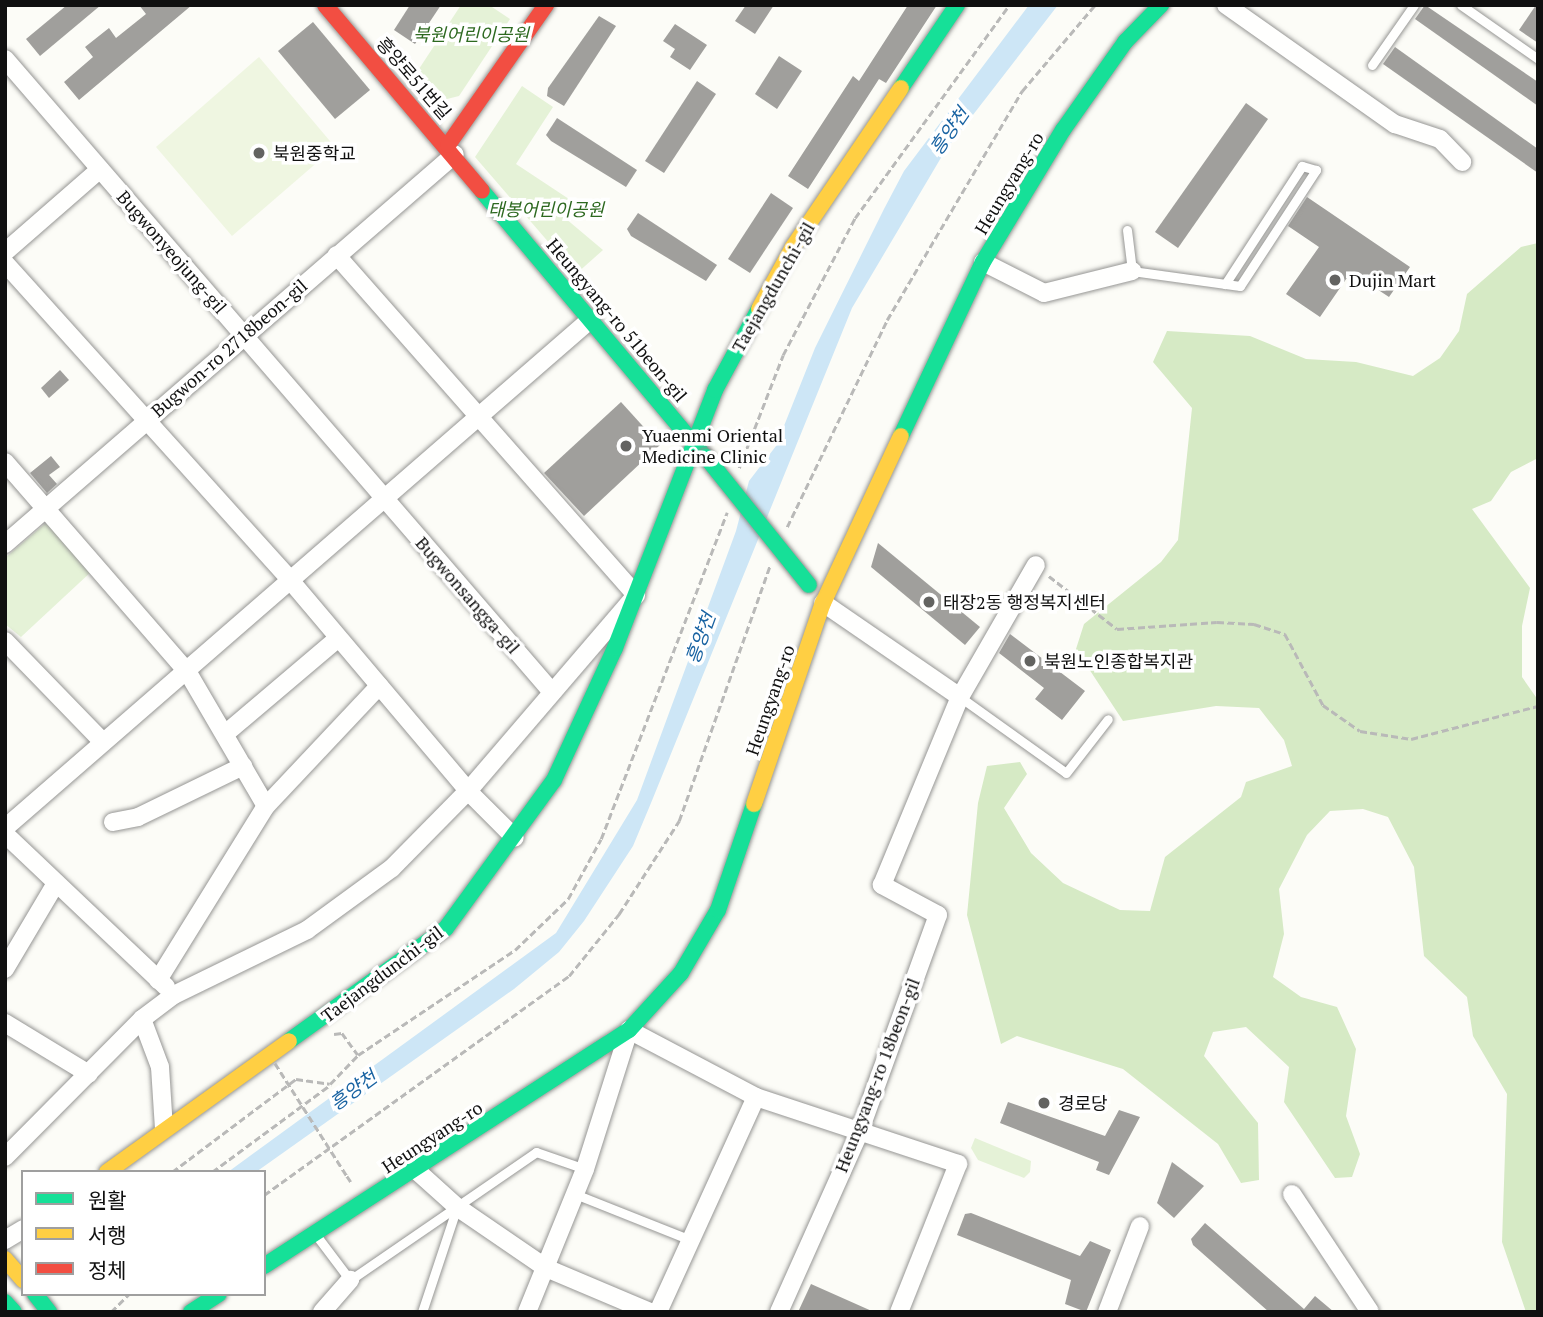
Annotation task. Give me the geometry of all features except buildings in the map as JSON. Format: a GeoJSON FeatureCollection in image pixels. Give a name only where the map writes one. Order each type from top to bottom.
{"type":"FeatureCollection","features":[{"type":"Feature","properties":{"kind":"street","name":"흥양로51번길"},"geometry":{"type":"LineString","coordinates":[[325,5],[451,149]]}},
{"type":"Feature","properties":{"kind":"street"},"geometry":{"type":"LineString","coordinates":[[451,149],[546,5]]}},
{"type":"Feature","properties":{"kind":"street","name":"Taejangdunchi-gil"},"geometry":{"type":"LineString","coordinates":[[110,1170],[446,928],[515,838],[554,780],[700,451],[715,390],[793,247],[957,5]]}},
{"type":"Feature","properties":{"kind":"street","name":"Heungyang-ro"},"geometry":{"type":"LineString","coordinates":[[266,1265],[417,1171],[629,1030],[681,973],[718,910],[823,603],[983,262],[1063,130],[1125,42],[1161,5]]}},
{"type":"Feature","properties":{"kind":"street"},"geometry":{"type":"LineString","coordinates":[[1226,5],[1395,124],[1440,139],[1462,162]]}},
{"type":"Feature","properties":{"kind":"street","name":"Bugwonyeojung-gil"},"geometry":{"type":"LineString","coordinates":[[5,59],[385,499]]}},
{"type":"Feature","properties":{"kind":"street","name":"Bugwon-ro 2718beon-gil"},"geometry":{"type":"LineString","coordinates":[[5,544],[336,255],[451,149]]}},
{"type":"Feature","properties":{"kind":"street","name":"Heungyang-ro 51beon-gil"},"geometry":{"type":"LineString","coordinates":[[451,149],[823,603]]}},
{"type":"Feature","properties":{"kind":"street"},"geometry":{"type":"LineString","coordinates":[[5,252],[100,169]]}},
{"type":"Feature","properties":{"kind":"street"},"geometry":{"type":"LineString","coordinates":[[5,1157],[142,1019],[174,995],[307,930],[392,868],[468,791],[636,595],[480,413],[336,255]]}},
{"type":"Feature","properties":{"kind":"street"},"geometry":{"type":"LineString","coordinates":[[5,262],[290,580],[468,791],[515,838]]}},
{"type":"Feature","properties":{"kind":"street"},"geometry":{"type":"LineString","coordinates":[[983,262],[1044,293],[1132,271]]}},
{"type":"Feature","properties":{"kind":"street"},"geometry":{"type":"LineString","coordinates":[[5,828],[591,318]]}},
{"type":"Feature","properties":{"kind":"street"},"geometry":{"type":"LineString","coordinates":[[5,462],[187,671],[266,806]]}},
{"type":"Feature","properties":{"kind":"street","name":"Bugwonsangga-gil"},"geometry":{"type":"LineString","coordinates":[[385,499],[552,692]]}},
{"type":"Feature","properties":{"kind":"street"},"geometry":{"type":"LineString","coordinates":[[823,603],[960,696],[1036,565]]}},
{"type":"Feature","properties":{"kind":"street"},"geometry":{"type":"LineString","coordinates":[[225,734],[338,638]]}},
{"type":"Feature","properties":{"kind":"street"},"geometry":{"type":"LineString","coordinates":[[5,641],[102,741]]}},
{"type":"Feature","properties":{"kind":"street"},"geometry":{"type":"LineString","coordinates":[[158,980],[266,806],[379,686]]}},
{"type":"Feature","properties":{"kind":"street","name":"Heungyang-ro 18beon-gil"},"geometry":{"type":"LineString","coordinates":[[779,1312],[859,1133],[938,915],[882,885],[960,696]]}},
{"type":"Feature","properties":{"kind":"street"},"geometry":{"type":"LineString","coordinates":[[113,822],[138,817],[243,766]]}},
{"type":"Feature","properties":{"kind":"street"},"geometry":{"type":"LineString","coordinates":[[5,834],[174,995]]}},
{"type":"Feature","properties":{"kind":"street"},"geometry":{"type":"LineString","coordinates":[[5,969],[56,883]]}},
{"type":"Feature","properties":{"kind":"street"},"geometry":{"type":"LineString","coordinates":[[142,1019],[160,1067],[164,1129]]}},
{"type":"Feature","properties":{"kind":"street"},"geometry":{"type":"LineString","coordinates":[[5,1023],[89,1074]]}},
{"type":"Feature","properties":{"kind":"street"},"geometry":{"type":"LineString","coordinates":[[527,1312],[585,1169],[629,1030],[756,1097],[958,1164],[899,1312]]}},
{"type":"Feature","properties":{"kind":"street"},"geometry":{"type":"LineString","coordinates":[[658,1312],[688,1239],[756,1097]]}},
{"type":"Feature","properties":{"kind":"street"},"geometry":{"type":"LineString","coordinates":[[417,1171],[457,1207],[546,1268],[650,1312]]}},
{"type":"Feature","properties":{"kind":"street"},"geometry":{"type":"LineString","coordinates":[[1292,1194],[1370,1312]]}},
{"type":"Feature","properties":{"kind":"street"},"geometry":{"type":"LineString","coordinates":[[1107,1312],[1140,1226]]}},
{"type":"Feature","properties":{"kind":"street"},"geometry":{"type":"LineString","coordinates":[[5,1240],[21,1229]]}},
{"type":"Feature","properties":{"kind":"street"},"geometry":{"type":"LineString","coordinates":[[5,1259],[19,1276]]}},
{"type":"Feature","properties":{"kind":"street"},"geometry":{"type":"LineString","coordinates":[[322,1312],[350,1280]]}},
{"type":"Feature","properties":{"kind":"street"},"geometry":{"type":"LineString","coordinates":[[37,1296],[49,1312]]}},
{"type":"Feature","properties":{"kind":"street"},"geometry":{"type":"LineString","coordinates":[[191,1312],[216,1296]]}},
{"type":"Feature","properties":{"kind":"street"},"geometry":{"type":"LineString","coordinates":[[5,1303],[13,1312]]}},
{"type":"Feature","properties":{"kind":"lane"},"geometry":{"type":"LineString","coordinates":[[1372,65],[1414,5]]}},
{"type":"Feature","properties":{"kind":"lane"},"geometry":{"type":"LineString","coordinates":[[1461,5],[1538,59]]}},
{"type":"Feature","properties":{"kind":"lane"},"geometry":{"type":"LineString","coordinates":[[1127,230],[1132,271],[1225,284],[1240,286],[1316,170],[1302,166],[1225,284]]}},
{"type":"Feature","properties":{"kind":"lane"},"geometry":{"type":"LineString","coordinates":[[960,696],[1066,773],[1108,719]]}},
{"type":"Feature","properties":{"kind":"lane"},"geometry":{"type":"LineString","coordinates":[[316,1234],[350,1280],[536,1152],[585,1169]]}},
{"type":"Feature","properties":{"kind":"lane"},"geometry":{"type":"LineString","coordinates":[[575,1194],[688,1239]]}},
{"type":"Feature","properties":{"kind":"lane"},"geometry":{"type":"LineString","coordinates":[[422,1312],[457,1207]]}},
{"type":"Feature","properties":{"kind":"path"},"geometry":{"type":"LineString","coordinates":[[782,538],[887,320],[1022,91],[1095,5]]}},
{"type":"Feature","properties":{"kind":"path"},"geometry":{"type":"LineString","coordinates":[[266,1194],[569,976],[619,914],[679,821],[771,563]]}},
{"type":"Feature","properties":{"kind":"path"},"geometry":{"type":"LineString","coordinates":[[1036,565],[1117,629],[1229,623],[1284,634],[1324,705],[1360,731],[1411,739],[1538,706]]}},
{"type":"Feature","properties":{"kind":"path"},"geometry":{"type":"LineString","coordinates":[[275,1063],[351,1182]]}},
{"type":"Feature","properties":{"kind":"path"},"geometry":{"type":"LineString","coordinates":[[215,1170],[330,1084]]}},
{"type":"Feature","properties":{"kind":"path"},"geometry":{"type":"LineString","coordinates":[[111,1312],[127,1296]]}},
{"type":"Feature","properties":{"kind":"green space","name":"북원어린이공원"},"geometry":{"type":"Polygon","coordinates":[[[461,5],[489,5],[510,19],[459,96],[443,100],[413,78],[461,5]]]}},
{"type":"Feature","properties":{"kind":"green space"},"geometry":{"type":"Polygon","coordinates":[[[259,57],[335,147],[232,236],[156,147],[259,57]]]}},
{"type":"Feature","properties":{"kind":"green space","name":"태봉어린이공원"},"geometry":{"type":"Polygon","coordinates":[[[522,86],[553,107],[516,164],[575,203],[565,218],[603,250],[576,274],[475,157],[522,86]]]}},
{"type":"Feature","properties":{"kind":"green space"},"geometry":{"type":"Polygon","coordinates":[[[1538,243],[1538,458],[1511,472],[1491,501],[1472,509],[1530,588],[1522,626],[1522,677],[1538,700],[1538,1312],[1526,1312],[1502,1242],[1507,1094],[1473,1036],[1467,997],[1424,956],[1414,867],[1388,817],[1363,809],[1330,811],[1307,835],[1279,889],[1284,934],[1273,977],[1301,997],[1337,1007],[1356,1049],[1346,1116],[1360,1154],[1352,1177],[1335,1178],[1284,1102],[1289,1067],[1246,1027],[1213,1032],[1204,1056],[1258,1123],[1259,1180],[1241,1183],[1218,1144],[1123,1069],[1017,1036],[1001,1044],[967,915],[978,803],[987,766],[1020,762],[1027,774],[1004,808],[1031,853],[1063,883],[1120,910],[1150,911],[1165,857],[1241,797],[1246,782],[1292,766],[1284,740],[1259,708],[1216,706],[1123,721],[1076,649],[1084,624],[1161,562],[1178,540],[1192,408],[1153,362],[1167,331],[1250,336],[1306,359],[1356,362],[1413,376],[1440,358],[1459,331],[1467,294],[1521,247],[1538,243]]]}},
{"type":"Feature","properties":{"kind":"green space"},"geometry":{"type":"Polygon","coordinates":[[[47,522],[92,571],[21,637],[5,624],[5,558],[47,522]]]}},
{"type":"Feature","properties":{"kind":"green space"},"geometry":{"type":"Polygon","coordinates":[[[975,1138],[1031,1161],[1030,1172],[1024,1178],[978,1160],[971,1148],[975,1138]]]}},
{"type":"Feature","properties":{"kind":"water","name":"흥양천"},"geometry":{"type":"Polygon","coordinates":[[[1029,5],[1058,5],[945,151],[852,308],[633,846],[584,921],[559,952],[514,989],[259,1170],[231,1170],[556,933],[637,800],[736,531],[749,481],[776,446],[815,348],[904,171],[1029,5]]]}},
{"type":"Feature","properties":{"kind":"traffic: fast"},"geometry":{"type":"LineString","coordinates":[[901,88],[957,5]]}},
{"type":"Feature","properties":{"kind":"traffic: fast"},"geometry":{"type":"LineString","coordinates":[[901,436],[983,262],[1063,130],[1125,42],[1161,5]]}},
{"type":"Feature","properties":{"kind":"traffic: fast"},"geometry":{"type":"LineString","coordinates":[[482,191],[703,454]]}},
{"type":"Feature","properties":{"kind":"traffic: fast"},"geometry":{"type":"LineString","coordinates":[[289,1041],[446,928],[554,780],[615,648],[715,390],[759,309]]}},
{"type":"Feature","properties":{"kind":"traffic: fast"},"geometry":{"type":"LineString","coordinates":[[706,457],[809,585]]}},
{"type":"Feature","properties":{"kind":"traffic: fast"},"geometry":{"type":"LineString","coordinates":[[266,1265],[629,1030],[681,973],[718,910],[754,804]]}},
{"type":"Feature","properties":{"kind":"traffic: fast"},"geometry":{"type":"LineString","coordinates":[[37,1296],[49,1312]]}},
{"type":"Feature","properties":{"kind":"traffic: fast"},"geometry":{"type":"LineString","coordinates":[[191,1312],[216,1296]]}},
{"type":"Feature","properties":{"kind":"traffic: fast"},"geometry":{"type":"LineString","coordinates":[[5,1302],[14,1312]]}},
{"type":"Feature","properties":{"kind":"traffic: slow"},"geometry":{"type":"LineString","coordinates":[[759,309],[793,247],[901,88]]}},
{"type":"Feature","properties":{"kind":"traffic: slow"},"geometry":{"type":"LineString","coordinates":[[754,804],[823,603],[901,436]]}},
{"type":"Feature","properties":{"kind":"traffic: slow"},"geometry":{"type":"LineString","coordinates":[[110,1170],[289,1041]]}},
{"type":"Feature","properties":{"kind":"traffic: slow"},"geometry":{"type":"LineString","coordinates":[[5,1259],[21,1278]]}},
{"type":"Feature","properties":{"kind":"traffic: jam"},"geometry":{"type":"LineString","coordinates":[[325,5],[482,191]]}},
{"type":"Feature","properties":{"kind":"traffic: jam"},"geometry":{"type":"LineString","coordinates":[[448,145],[546,5]]}},
{"type":"Feature","properties":{"kind":"place","name":"북원중학교"},"geometry":{"type":"Point","coordinates":[259,153]}},
{"type":"Feature","properties":{"kind":"place","name":"Dujin Mart"},"geometry":{"type":"Point","coordinates":[1335,280]}},
{"type":"Feature","properties":{"kind":"place","name":"Yuaenmi Oriental Medicine Clinic"},"geometry":{"type":"Point","coordinates":[626,446]}},
{"type":"Feature","properties":{"kind":"place","name":"태장2동 행정복지센터"},"geometry":{"type":"Point","coordinates":[929,602]}},
{"type":"Feature","properties":{"kind":"place","name":"북원노인종합복지관"},"geometry":{"type":"Point","coordinates":[1030,661]}},
{"type":"Feature","properties":{"kind":"place","name":"경로당"},"geometry":{"type":"Point","coordinates":[1044,1103]}}]}
